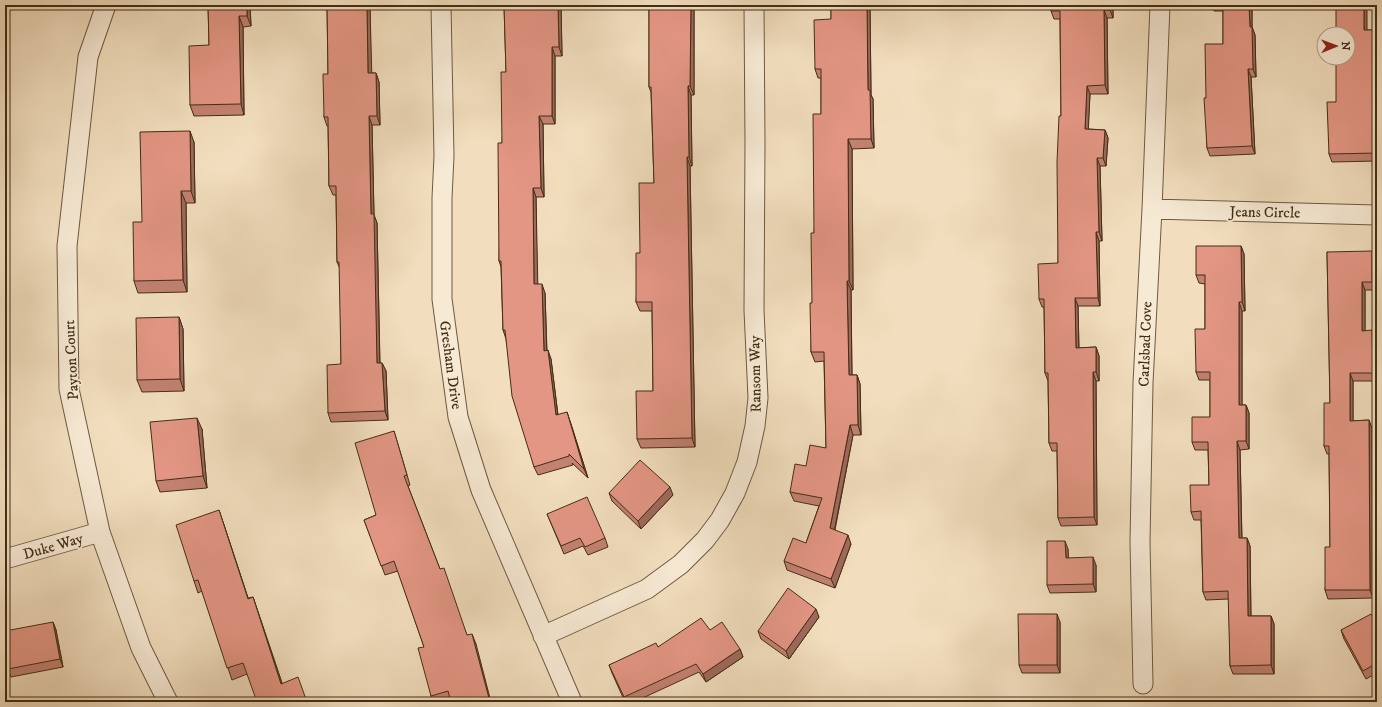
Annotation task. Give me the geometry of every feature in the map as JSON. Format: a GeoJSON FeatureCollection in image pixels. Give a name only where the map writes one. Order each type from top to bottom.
{"type":"FeatureCollection","features":[{"type":"Feature","properties":{"kind":"street","name":"Payton Court"},"geometry":{"type":"LineString","coordinates":[[106,5],[88,57],[67,246],[69,389],[100,532],[140,648],[168,702]]}},
{"type":"Feature","properties":{"kind":"street","name":"Gresham Drive"},"geometry":{"type":"LineString","coordinates":[[441,5],[444,156],[442,198],[442,299],[458,417],[481,490],[572,702]]}},
{"type":"Feature","properties":{"kind":"street","name":"Ransom Way"},"geometry":{"type":"LineString","coordinates":[[543,636],[647,589],[681,564],[705,540],[720,520],[736,493],[747,462],[755,426],[758,398],[754,310],[754,5]]}},
{"type":"Feature","properties":{"kind":"street","name":"Carlsbad Cove"},"geometry":{"type":"LineString","coordinates":[[1143,684],[1140,542],[1143,383],[1152,210],[1160,5]]}},
{"type":"Feature","properties":{"kind":"street","name":"Jeans Circle"},"geometry":{"type":"LineString","coordinates":[[1152,210],[1377,215]]}},
{"type":"Feature","properties":{"kind":"street","name":"Duke Way"},"geometry":{"type":"LineString","coordinates":[[5,560],[100,532]]}},
{"type":"Feature","properties":{"kind":"building"},"geometry":{"type":"Polygon","coordinates":[[[208,5],[247,5],[247,16],[239,16],[241,104],[190,105],[189,46],[209,45],[208,5]]]}},
{"type":"Feature","properties":{"kind":"building"},"geometry":{"type":"Polygon","coordinates":[[[327,5],[367,5],[368,73],[376,73],[377,116],[369,116],[371,214],[374,214],[377,363],[382,363],[385,411],[328,413],[327,365],[341,364],[336,186],[329,186],[328,117],[324,117],[323,74],[328,74],[327,5]]]}},
{"type":"Feature","properties":{"kind":"building"},"geometry":{"type":"Polygon","coordinates":[[[504,5],[558,5],[559,47],[552,47],[552,116],[539,116],[541,188],[533,188],[534,284],[542,284],[544,351],[548,350],[556,415],[567,412],[584,469],[569,454],[569,456],[534,467],[512,396],[505,330],[503,330],[501,261],[499,261],[498,143],[502,143],[501,72],[506,72],[504,5]]]}},
{"type":"Feature","properties":{"kind":"building"},"geometry":{"type":"Polygon","coordinates":[[[649,5],[691,5],[690,86],[688,86],[689,157],[687,157],[692,438],[637,439],[636,391],[653,391],[652,302],[636,302],[636,253],[640,253],[639,183],[654,183],[651,87],[649,87],[649,5]]]}},
{"type":"Feature","properties":{"kind":"building"},"geometry":{"type":"Polygon","coordinates":[[[831,5],[867,5],[868,90],[870,90],[871,139],[848,139],[849,281],[847,281],[849,375],[857,375],[858,425],[850,425],[830,528],[848,535],[831,579],[784,561],[793,538],[806,543],[822,498],[790,492],[795,464],[806,466],[810,445],[826,448],[824,352],[811,352],[810,303],[812,303],[811,233],[814,233],[813,114],[821,114],[821,69],[815,69],[814,20],[831,19],[831,5]]]}},
{"type":"Feature","properties":{"kind":"building"},"geometry":{"type":"Polygon","coordinates":[[[1051,5],[1110,5],[1110,10],[1104,10],[1105,85],[1087,86],[1085,129],[1105,130],[1103,158],[1097,158],[1099,232],[1096,232],[1098,298],[1075,298],[1076,348],[1096,347],[1096,372],[1093,372],[1094,517],[1058,518],[1057,443],[1049,443],[1048,373],[1045,373],[1044,299],[1039,299],[1038,264],[1058,263],[1057,162],[1059,116],[1061,116],[1060,11],[1051,11],[1051,5]]]}},
{"type":"Feature","properties":{"kind":"building"},"geometry":{"type":"Polygon","coordinates":[[[1223,5],[1249,5],[1250,27],[1252,27],[1253,69],[1248,69],[1252,146],[1207,148],[1204,98],[1206,98],[1205,44],[1223,44],[1223,5]]]}},
{"type":"Feature","properties":{"kind":"building"},"geometry":{"type":"Polygon","coordinates":[[[1336,5],[1364,5],[1364,30],[1377,30],[1377,73],[1375,73],[1377,153],[1329,154],[1327,102],[1336,102],[1336,66],[1356,66],[1356,26],[1336,26],[1336,5]]]}},
{"type":"Feature","properties":{"kind":"building"},"geometry":{"type":"Polygon","coordinates":[[[190,131],[191,191],[181,191],[183,280],[134,281],[133,222],[142,222],[140,132],[190,131]]]}},
{"type":"Feature","properties":{"kind":"building"},"geometry":{"type":"Polygon","coordinates":[[[1196,246],[1241,246],[1242,302],[1239,302],[1239,405],[1246,405],[1246,441],[1237,441],[1239,538],[1247,538],[1248,616],[1271,616],[1271,665],[1230,666],[1228,591],[1203,592],[1201,511],[1191,512],[1190,485],[1209,485],[1208,442],[1192,442],[1192,417],[1210,417],[1210,372],[1196,372],[1195,329],[1205,329],[1205,275],[1196,275],[1196,246]]]}},
{"type":"Feature","properties":{"kind":"building"},"geometry":{"type":"Polygon","coordinates":[[[1372,251],[1372,282],[1362,282],[1362,331],[1372,330],[1373,373],[1350,373],[1350,421],[1369,420],[1370,590],[1325,590],[1325,547],[1330,547],[1329,446],[1324,446],[1324,403],[1330,403],[1327,252],[1372,251]]]}},
{"type":"Feature","properties":{"kind":"building"},"geometry":{"type":"Polygon","coordinates":[[[179,317],[180,379],[137,380],[136,318],[179,317]]]}},
{"type":"Feature","properties":{"kind":"building"},"geometry":{"type":"Polygon","coordinates":[[[197,418],[203,476],[156,481],[150,422],[197,418]]]}},
{"type":"Feature","properties":{"kind":"building"},"geometry":{"type":"Polygon","coordinates":[[[394,431],[407,475],[404,476],[440,569],[444,568],[467,635],[472,634],[490,702],[451,702],[448,691],[431,696],[418,648],[424,647],[394,561],[381,566],[364,520],[376,515],[355,443],[394,431]]]}},
{"type":"Feature","properties":{"kind":"building"},"geometry":{"type":"Polygon","coordinates":[[[640,460],[670,487],[638,521],[609,493],[640,460]]]}},
{"type":"Feature","properties":{"kind":"building"},"geometry":{"type":"Polygon","coordinates":[[[587,497],[605,538],[585,547],[580,538],[561,546],[547,514],[587,497]]]}},
{"type":"Feature","properties":{"kind":"building"},"geometry":{"type":"Polygon","coordinates":[[[219,510],[248,599],[253,597],[281,684],[298,677],[307,702],[257,702],[243,663],[227,668],[198,580],[194,581],[176,525],[219,510]]]}},
{"type":"Feature","properties":{"kind":"building"},"geometry":{"type":"Polygon","coordinates":[[[1047,541],[1065,541],[1066,558],[1093,557],[1093,584],[1047,585],[1047,541]]]}},
{"type":"Feature","properties":{"kind":"building"},"geometry":{"type":"Polygon","coordinates":[[[788,588],[816,609],[786,651],[758,631],[788,588]]]}},
{"type":"Feature","properties":{"kind":"building"},"geometry":{"type":"Polygon","coordinates":[[[1018,614],[1057,614],[1057,665],[1019,665],[1018,614]]]}},
{"type":"Feature","properties":{"kind":"building"},"geometry":{"type":"Polygon","coordinates":[[[1371,614],[1377,626],[1377,663],[1363,671],[1341,630],[1371,614]]]}},
{"type":"Feature","properties":{"kind":"building"},"geometry":{"type":"Polygon","coordinates":[[[701,618],[710,630],[722,622],[740,649],[703,674],[696,664],[624,697],[609,665],[656,643],[658,647],[701,618]]]}},
{"type":"Feature","properties":{"kind":"building"},"geometry":{"type":"Polygon","coordinates":[[[53,622],[60,659],[8,669],[5,654],[5,631],[53,622]]]}},
{"type":"Feature","properties":{"kind":"building"},"geometry":{"type":"Polygon","coordinates":[[[1061,697],[1068,702],[1057,702],[1061,697]]]}},
{"type":"Feature","properties":{"kind":"building"},"geometry":{"type":"Polygon","coordinates":[[[1232,697],[1235,702],[1225,702],[1232,697]]]}},
{"type":"Feature","properties":{"kind":"building"},"geometry":{"type":"Polygon","coordinates":[[[85,698],[86,702],[73,702],[85,698]]]}}]}
